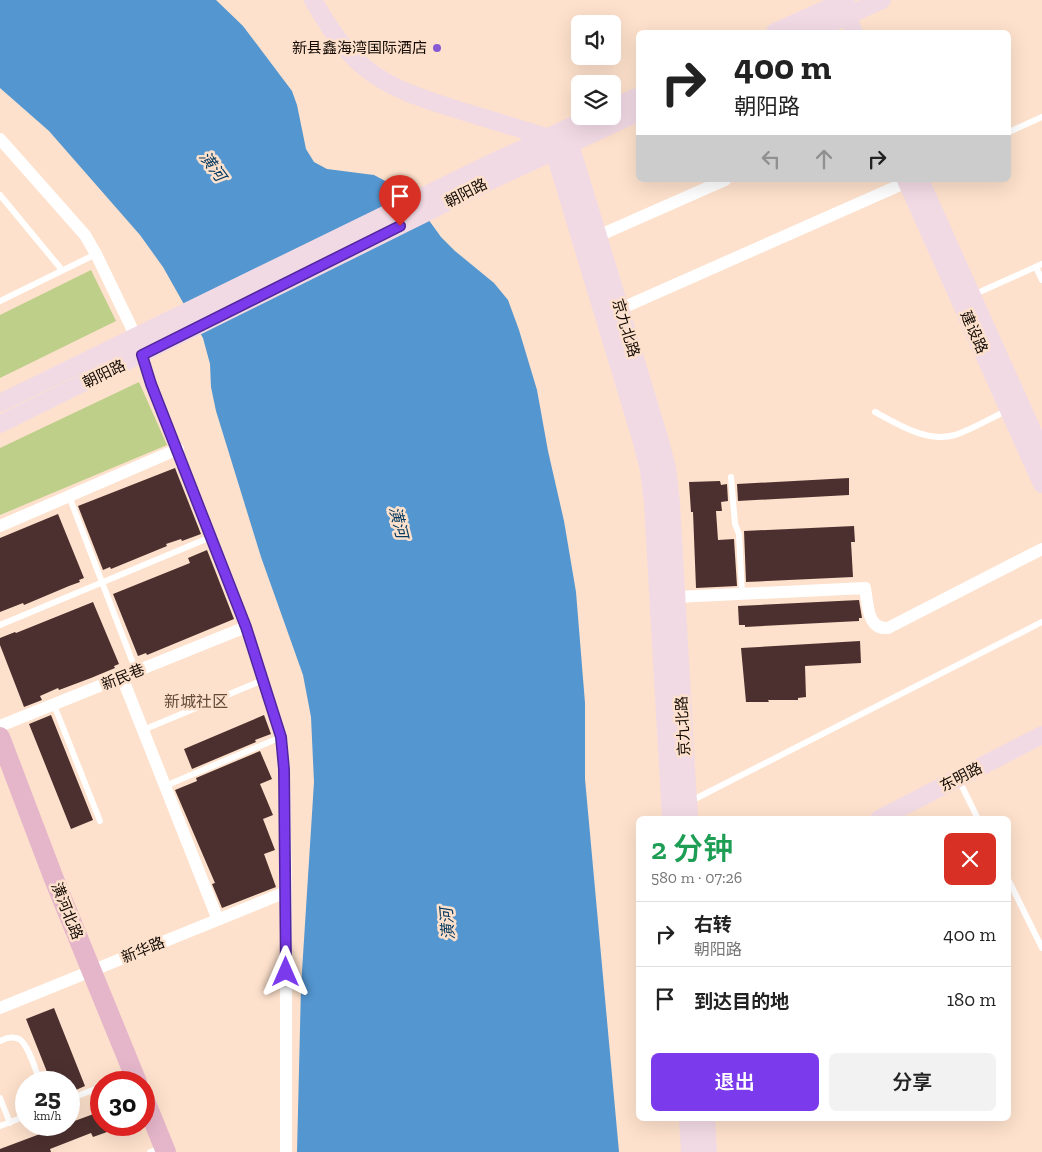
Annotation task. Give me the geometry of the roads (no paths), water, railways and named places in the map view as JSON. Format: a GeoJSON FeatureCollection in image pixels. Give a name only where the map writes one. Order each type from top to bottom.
{"type":"FeatureCollection","features":[{"type":"Feature","properties":{"kind":"main road"},"geometry":{"type":"LineString","coordinates":[[301,0],[343,63],[369,86],[413,107],[551,144]]}},
{"type":"Feature","properties":{"kind":"main road"},"geometry":{"type":"LineString","coordinates":[[314,0],[341,43],[376,76],[389,85],[416,97],[551,144]]}},
{"type":"Feature","properties":{"kind":"main road"},"geometry":{"type":"LineString","coordinates":[[782,30],[882,0]]}},
{"type":"Feature","properties":{"kind":"main road"},"geometry":{"type":"LineString","coordinates":[[815,30],[839,13]]}},
{"type":"Feature","properties":{"kind":"main road"},"geometry":{"type":"LineString","coordinates":[[839,13],[852,30]]}},
{"type":"Feature","properties":{"kind":"main road"},"geometry":{"type":"LineString","coordinates":[[621,104],[636,97]]}},
{"type":"Feature","properties":{"kind":"main road","name":"朝阳路"},"geometry":{"type":"LineString","coordinates":[[0,403],[165,323],[551,144],[636,113]]}},
{"type":"Feature","properties":{"kind":"main road","name":"朝阳路"},"geometry":{"type":"LineString","coordinates":[[551,144],[580,125]]}},
{"type":"Feature","properties":{"kind":"main road","name":"京九北路"},"geometry":{"type":"LineString","coordinates":[[551,144],[598,236],[667,467],[671,503],[688,810]]}},
{"type":"Feature","properties":{"kind":"main road","name":"京九北路"},"geometry":{"type":"LineString","coordinates":[[551,144],[649,470],[653,504],[671,816]]}},
{"type":"Feature","properties":{"kind":"main road","name":"建设路"},"geometry":{"type":"LineString","coordinates":[[911,182],[1042,484]]}},
{"type":"Feature","properties":{"kind":"main road","name":"建设路"},"geometry":{"type":"LineString","coordinates":[[912,182],[972,296],[1042,452]]}},
{"type":"Feature","properties":{"kind":"main road","name":"朝阳路"},"geometry":{"type":"LineString","coordinates":[[0,424],[172,340],[448,193]]}},
{"type":"Feature","properties":{"kind":"main road","name":"东明路"},"geometry":{"type":"LineString","coordinates":[[886,816],[1042,735]]}},
{"type":"Feature","properties":{"kind":"main road","name":"潢河北路"},"geometry":{"type":"LineString","coordinates":[[0,738],[54,879],[121,1071]]}},
{"type":"Feature","properties":{"kind":"main road","name":"潢河北路"},"geometry":{"type":"LineString","coordinates":[[0,769],[87,973]]}},
{"type":"Feature","properties":{"kind":"main road"},"geometry":{"type":"LineString","coordinates":[[688,1121],[690,1152]]}},
{"type":"Feature","properties":{"kind":"main road"},"geometry":{"type":"LineString","coordinates":[[706,1121],[708,1152]]}},
{"type":"Feature","properties":{"kind":"main road"},"geometry":{"type":"LineString","coordinates":[[148,1136],[156,1152]]}},
{"type":"Feature","properties":{"kind":"main road"},"geometry":{"type":"LineString","coordinates":[[152,1136],[156,1152]]}},
{"type":"Feature","properties":{"kind":"street"},"geometry":{"type":"LineString","coordinates":[[0,139],[85,235],[136,337]]}},
{"type":"Feature","properties":{"kind":"street"},"geometry":{"type":"LineString","coordinates":[[598,236],[720,182]]}},
{"type":"Feature","properties":{"kind":"street"},"geometry":{"type":"LineString","coordinates":[[620,309],[909,182]]}},
{"type":"Feature","properties":{"kind":"street"},"geometry":{"type":"LineString","coordinates":[[142,355],[151,384],[246,627],[281,737],[284,769],[286,892],[286,1152]]}},
{"type":"Feature","properties":{"kind":"street"},"geometry":{"type":"LineString","coordinates":[[0,526],[178,449]]}},
{"type":"Feature","properties":{"kind":"street"},"geometry":{"type":"LineString","coordinates":[[676,597],[866,588],[870,618],[881,629],[888,628],[1042,550]]}},
{"type":"Feature","properties":{"kind":"street","name":"新民巷"},"geometry":{"type":"LineString","coordinates":[[0,726],[246,627]]}},
{"type":"Feature","properties":{"kind":"street"},"geometry":{"type":"LineString","coordinates":[[122,677],[218,920]]}},
{"type":"Feature","properties":{"kind":"street","name":"新华路"},"geometry":{"type":"LineString","coordinates":[[0,1008],[286,892]]}},
{"type":"Feature","properties":{"kind":"lane"},"geometry":{"type":"LineString","coordinates":[[1011,131],[1042,117]]}},
{"type":"Feature","properties":{"kind":"lane"},"geometry":{"type":"LineString","coordinates":[[0,195],[62,270]]}},
{"type":"Feature","properties":{"kind":"lane"},"geometry":{"type":"LineString","coordinates":[[0,301],[96,254]]}},
{"type":"Feature","properties":{"kind":"lane"},"geometry":{"type":"LineString","coordinates":[[972,296],[1039,265],[1042,280]]}},
{"type":"Feature","properties":{"kind":"lane"},"geometry":{"type":"LineString","coordinates":[[875,412],[907,430],[932,436],[954,435],[1009,410]]}},
{"type":"Feature","properties":{"kind":"lane"},"geometry":{"type":"LineString","coordinates":[[731,477],[735,524],[739,534],[742,594]]}},
{"type":"Feature","properties":{"kind":"lane"},"geometry":{"type":"LineString","coordinates":[[68,496],[136,671]]}},
{"type":"Feature","properties":{"kind":"lane"},"geometry":{"type":"LineString","coordinates":[[0,625],[212,537]]}},
{"type":"Feature","properties":{"kind":"lane"},"geometry":{"type":"LineString","coordinates":[[688,810],[1042,622]]}},
{"type":"Feature","properties":{"kind":"lane"},"geometry":{"type":"LineString","coordinates":[[143,730],[263,680]]}},
{"type":"Feature","properties":{"kind":"lane"},"geometry":{"type":"LineString","coordinates":[[54,704],[100,821]]}},
{"type":"Feature","properties":{"kind":"lane"},"geometry":{"type":"LineString","coordinates":[[165,786],[281,737]]}},
{"type":"Feature","properties":{"kind":"lane"},"geometry":{"type":"LineString","coordinates":[[958,778],[977,816]]}},
{"type":"Feature","properties":{"kind":"lane"},"geometry":{"type":"LineString","coordinates":[[1011,885],[1042,948]]}},
{"type":"Feature","properties":{"kind":"lane"},"geometry":{"type":"LineString","coordinates":[[0,1041],[9,1037],[19,1039],[26,1047],[36,1071]]}},
{"type":"Feature","properties":{"kind":"lane"},"geometry":{"type":"LineString","coordinates":[[0,1098],[10,1123]]}},
{"type":"Feature","properties":{"kind":"lane"},"geometry":{"type":"LineString","coordinates":[[0,1126],[15,1121]]}},
{"type":"Feature","properties":{"kind":"water","name":"潢河"},"geometry":{"type":"Polygon","coordinates":[[[0,0],[216,0],[243,26],[292,91],[297,105],[306,149],[314,162],[327,169],[374,175],[404,191],[415,201],[441,237],[494,283],[508,300],[537,390],[548,451],[564,521],[576,592],[585,703],[585,779],[619,1152],[297,1152],[301,987],[314,782],[311,717],[303,675],[261,557],[216,411],[211,387],[210,364],[203,338],[163,267],[140,235],[49,131],[0,88],[0,0]]]}},
{"type":"Feature","properties":{"kind":"place","name":"新县鑫海湾国际酒店"},"geometry":{"type":"Point","coordinates":[437,48]}},
{"type":"Feature","properties":{"kind":"district","name":"新城社区"},"geometry":{"type":"Point","coordinates":[196,701]}}]}
